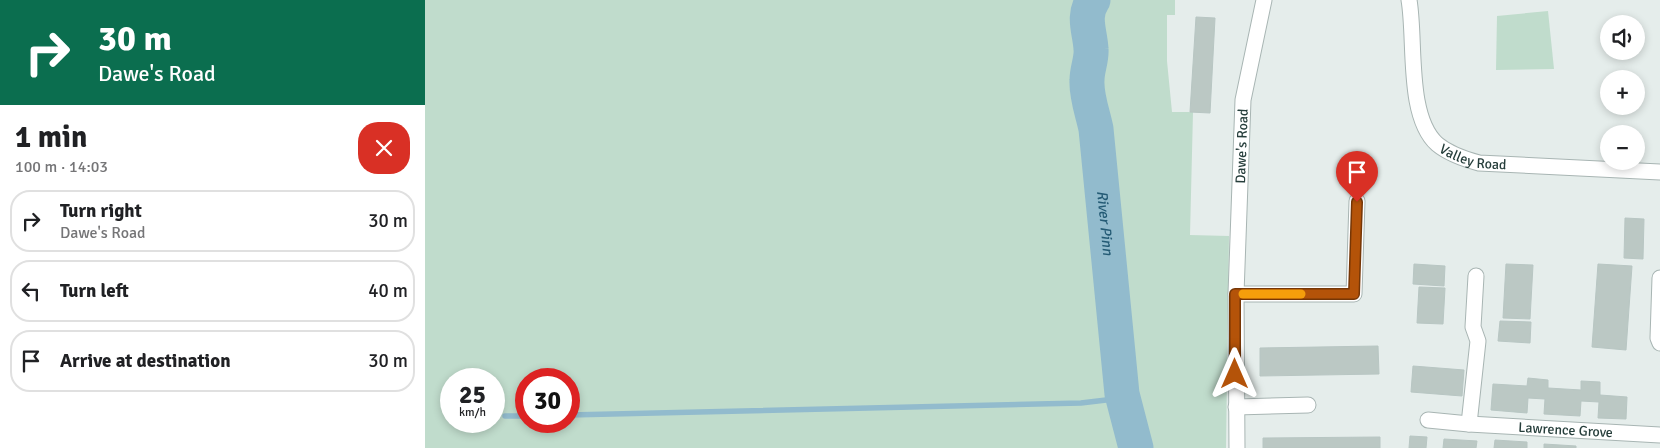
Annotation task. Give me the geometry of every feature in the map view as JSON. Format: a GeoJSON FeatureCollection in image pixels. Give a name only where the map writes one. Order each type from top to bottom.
{"type":"FeatureCollection","features":[{"type":"Feature","properties":{"kind":"street","name":"Dawe's Road"},"geometry":{"type":"LineString","coordinates":[[1237,448],[1233,228],[1237,128],[1264,0]]}},
{"type":"Feature","properties":{"kind":"street","name":"Valley Road"},"geometry":{"type":"LineString","coordinates":[[1409,0],[1417,103],[1429,134],[1445,150],[1464,159],[1479,163],[1660,172]]}},
{"type":"Feature","properties":{"kind":"street"},"geometry":{"type":"LineString","coordinates":[[1235,294],[1354,294],[1357,202]]}},
{"type":"Feature","properties":{"kind":"street"},"geometry":{"type":"LineString","coordinates":[[1469,424],[1478,341],[1473,327],[1476,276]]}},
{"type":"Feature","properties":{"kind":"street"},"geometry":{"type":"LineString","coordinates":[[1660,278],[1658,338],[1660,344]]}},
{"type":"Feature","properties":{"kind":"street"},"geometry":{"type":"LineString","coordinates":[[1235,407],[1309,405]]}},
{"type":"Feature","properties":{"kind":"street","name":"Lawrence Grove"},"geometry":{"type":"LineString","coordinates":[[1428,420],[1660,435]]}},
{"type":"Feature","properties":{"kind":"green space"},"geometry":{"type":"Polygon","coordinates":[[[425,0],[1175,0],[1175,15],[1167,15],[1167,61],[1172,112],[1193,112],[1190,235],[1229,236],[1226,448],[425,448],[425,0]]]}},
{"type":"Feature","properties":{"kind":"green space"},"geometry":{"type":"Polygon","coordinates":[[[1548,11],[1554,69],[1496,70],[1497,16],[1548,11]]]}},
{"type":"Feature","properties":{"kind":"building"},"geometry":{"type":"Polygon","coordinates":[[[1196,17],[1215,18],[1210,113],[1190,112],[1196,17]]]}},
{"type":"Feature","properties":{"kind":"building"},"geometry":{"type":"Polygon","coordinates":[[[1625,218],[1644,219],[1643,259],[1624,258],[1625,218]]]}},
{"type":"Feature","properties":{"kind":"building"},"geometry":{"type":"Polygon","coordinates":[[[1414,264],[1445,266],[1444,286],[1413,284],[1414,264]]]}},
{"type":"Feature","properties":{"kind":"building"},"geometry":{"type":"Polygon","coordinates":[[[1506,264],[1533,265],[1530,319],[1503,318],[1506,264]]]}},
{"type":"Feature","properties":{"kind":"building"},"geometry":{"type":"Polygon","coordinates":[[[1598,264],[1632,266],[1626,350],[1592,347],[1598,264]]]}},
{"type":"Feature","properties":{"kind":"building"},"geometry":{"type":"Polygon","coordinates":[[[1419,287],[1445,288],[1443,324],[1417,323],[1419,287]]]}},
{"type":"Feature","properties":{"kind":"building"},"geometry":{"type":"Polygon","coordinates":[[[1500,321],[1531,322],[1530,343],[1498,341],[1500,321]]]}},
{"type":"Feature","properties":{"kind":"building"},"geometry":{"type":"Polygon","coordinates":[[[1378,346],[1379,374],[1260,376],[1260,348],[1378,346]]]}},
{"type":"Feature","properties":{"kind":"building"},"geometry":{"type":"Polygon","coordinates":[[[1413,366],[1464,370],[1462,396],[1411,392],[1413,366]]]}},
{"type":"Feature","properties":{"kind":"building"},"geometry":{"type":"Polygon","coordinates":[[[1528,378],[1548,380],[1548,388],[1581,390],[1581,381],[1600,382],[1600,395],[1627,397],[1626,419],[1598,418],[1599,402],[1581,401],[1580,416],[1544,414],[1545,399],[1528,398],[1527,413],[1491,410],[1493,384],[1527,386],[1528,378]]]}},
{"type":"Feature","properties":{"kind":"building"},"geometry":{"type":"Polygon","coordinates":[[[1410,436],[1427,437],[1426,448],[1409,448],[1410,436]]]}},
{"type":"Feature","properties":{"kind":"building"},"geometry":{"type":"Polygon","coordinates":[[[1380,437],[1380,448],[1263,448],[1263,438],[1380,437]]]}},
{"type":"Feature","properties":{"kind":"building"},"geometry":{"type":"Polygon","coordinates":[[[1444,439],[1477,441],[1476,448],[1443,448],[1444,439]]]}},
{"type":"Feature","properties":{"kind":"building"},"geometry":{"type":"Polygon","coordinates":[[[1495,440],[1527,442],[1527,448],[1494,448],[1495,440]]]}},
{"type":"Feature","properties":{"kind":"building"},"geometry":{"type":"Polygon","coordinates":[[[1544,444],[1576,446],[1576,448],[1544,448],[1544,444]]]}},
{"type":"Feature","properties":{"kind":"waterway","name":"River Pinn"},"geometry":{"type":"LineString","coordinates":[[1093,0],[1087,18],[1091,53],[1087,86],[1096,129],[1122,394],[1136,448]]}},
{"type":"Feature","properties":{"kind":"waterway"},"geometry":{"type":"LineString","coordinates":[[580,415],[1081,403],[1123,398]]}},
{"type":"Feature","properties":{"kind":"waterway"},"geometry":{"type":"LineString","coordinates":[[505,416],[515,416]]}},
{"type":"Feature","properties":{"kind":"slow traffic"},"geometry":{"type":"LineString","coordinates":[[1243,294],[1301,294]]}},
{"type":"Feature","properties":{"kind":"route"},"geometry":{"type":"LineString","coordinates":[[1235,374],[1235,294],[1354,294],[1357,202]]}}]}
